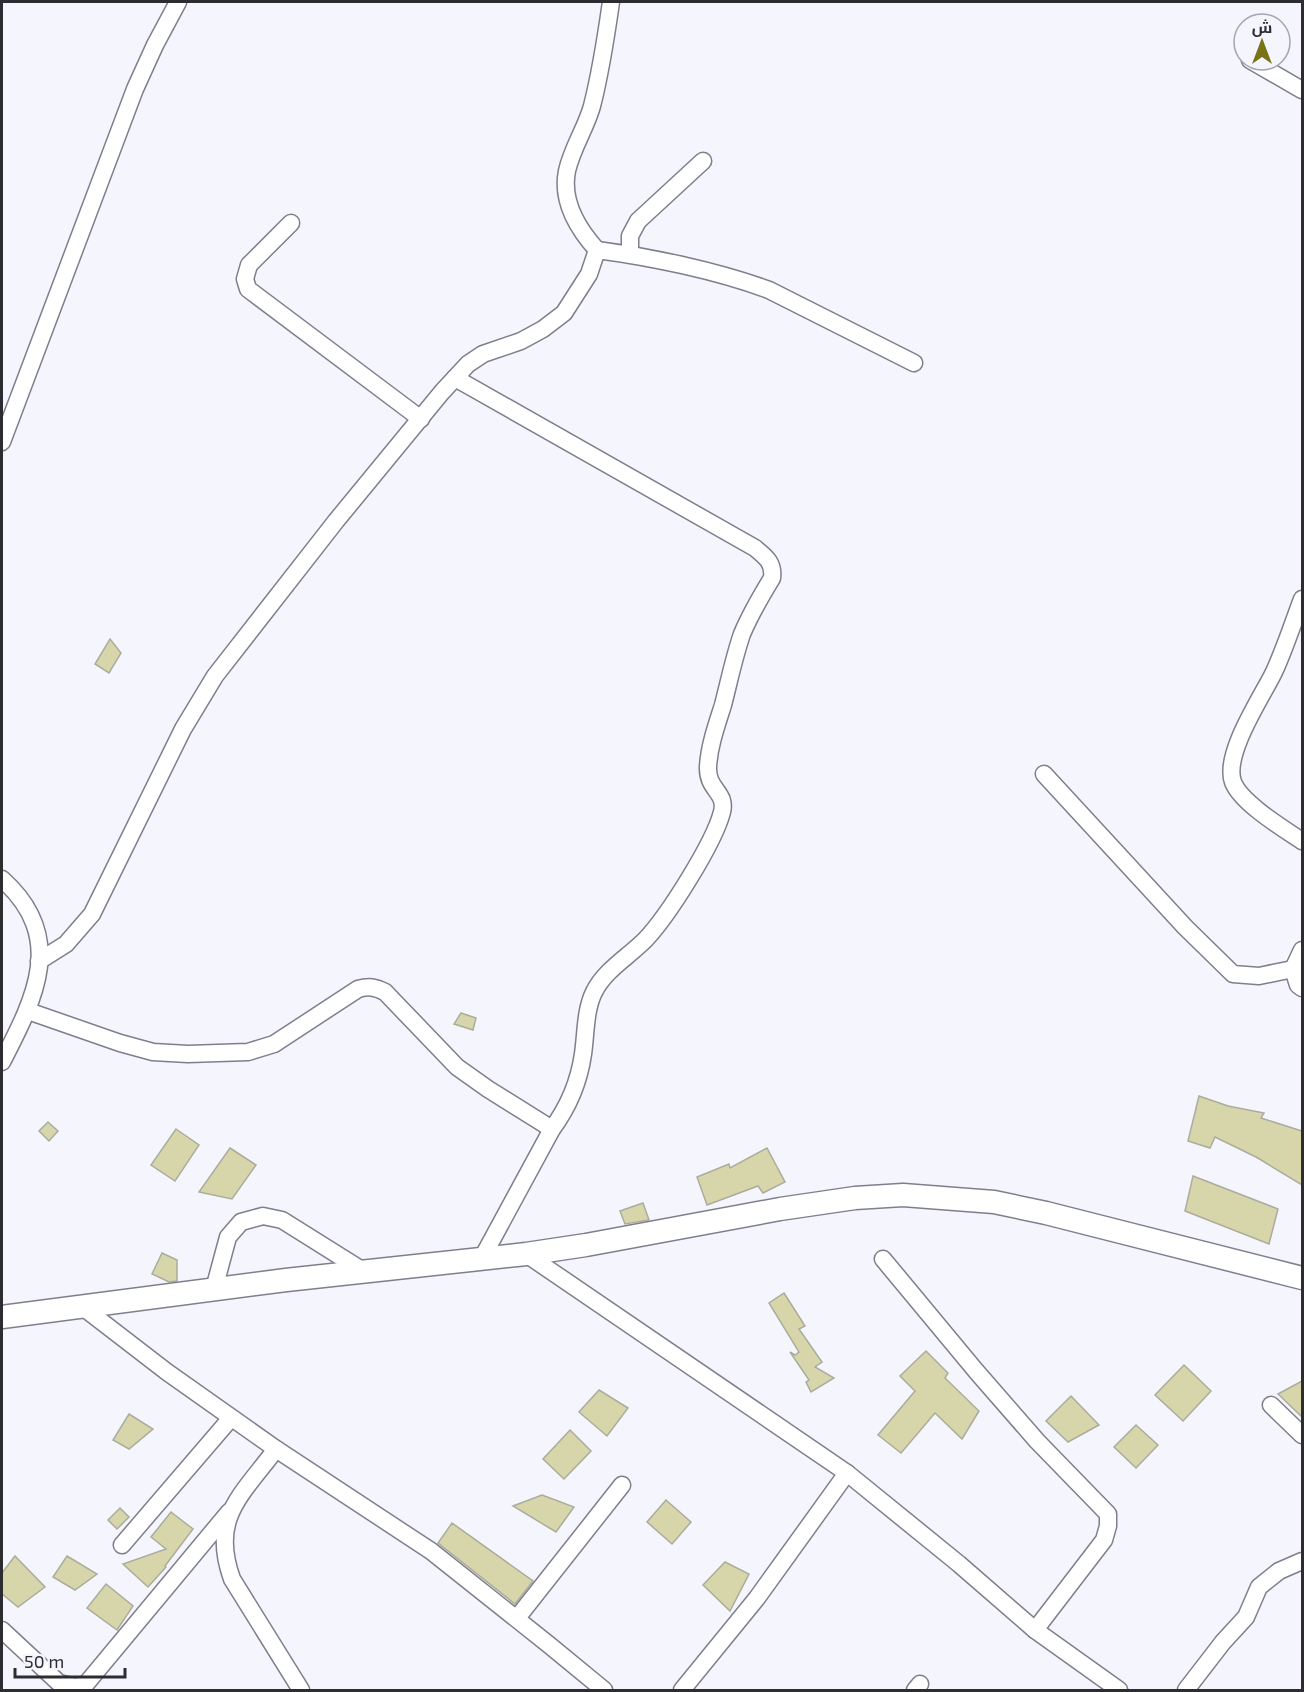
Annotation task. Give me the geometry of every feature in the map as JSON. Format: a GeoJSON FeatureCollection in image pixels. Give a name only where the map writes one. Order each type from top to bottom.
{"type":"FeatureCollection","features":[{"type":"Feature","properties":{"kind":"main road"},"geometry":{"type":"LineString","coordinates":[[2,1317],[80,1305],[526,1254],[780,1209],[855,1198],[903,1195],[994,1202],[1302,1278]]}},
{"type":"Feature","properties":{"kind":"street"},"geometry":{"type":"LineString","coordinates":[[2,442],[135,89],[178,2]]}},
{"type":"Feature","properties":{"kind":"street"},"geometry":{"type":"LineString","coordinates":[[611,2],[602,68],[589,118],[567,171],[566,186],[569,204],[578,227],[597,250],[630,254],[769,290],[914,363]]}},
{"type":"Feature","properties":{"kind":"street"},"geometry":{"type":"LineString","coordinates":[[1271,72],[1302,90]]}},
{"type":"Feature","properties":{"kind":"street"},"geometry":{"type":"LineString","coordinates":[[630,254],[630,237],[638,221],[703,161]]}},
{"type":"Feature","properties":{"kind":"street"},"geometry":{"type":"LineString","coordinates":[[291,223],[249,265],[244,279],[248,290],[421,420]]}},
{"type":"Feature","properties":{"kind":"street"},"geometry":{"type":"LineString","coordinates":[[39,961],[66,944],[92,914],[178,739],[215,676],[336,522],[455,378],[468,364],[483,354],[520,341],[543,329],[564,313],[589,274],[597,250]]}},
{"type":"Feature","properties":{"kind":"street"},"geometry":{"type":"LineString","coordinates":[[455,378],[755,548],[768,559],[774,568],[772,578],[742,635],[715,733],[708,767],[709,776],[711,786],[720,794],[723,804],[714,834],[665,915],[645,939],[600,982],[593,993],[578,1078],[566,1111],[552,1129],[481,1260]]}},
{"type":"Feature","properties":{"kind":"street"},"geometry":{"type":"LineString","coordinates":[[1302,599],[1274,670],[1242,733],[1235,754],[1232,774],[1233,783],[1246,800],[1302,841]]}},
{"type":"Feature","properties":{"kind":"street"},"geometry":{"type":"LineString","coordinates":[[1044,774],[1185,927],[1233,974],[1259,976],[1293,969]]}},
{"type":"Feature","properties":{"kind":"street"},"geometry":{"type":"LineString","coordinates":[[2,879],[13,889],[27,909],[39,941],[37,980],[28,1011],[2,1062]]}},
{"type":"Feature","properties":{"kind":"street"},"geometry":{"type":"LineString","coordinates":[[1302,950],[1293,969],[1298,985],[1302,988]]}},
{"type":"Feature","properties":{"kind":"street"},"geometry":{"type":"LineString","coordinates":[[28,1011],[153,1052],[188,1054],[248,1052],[274,1044],[358,988],[376,987],[385,992],[457,1067],[552,1129]]}},
{"type":"Feature","properties":{"kind":"street"},"geometry":{"type":"LineString","coordinates":[[214,1289],[228,1236],[241,1222],[262,1216],[282,1220],[365,1272]]}},
{"type":"Feature","properties":{"kind":"street"},"geometry":{"type":"LineString","coordinates":[[526,1254],[847,1473],[959,1564],[1035,1630],[1119,1690]]}},
{"type":"Feature","properties":{"kind":"street"},"geometry":{"type":"LineString","coordinates":[[883,1259],[1037,1441],[1108,1514],[1108,1526],[1104,1540],[1035,1630]]}},
{"type":"Feature","properties":{"kind":"street"},"geometry":{"type":"LineString","coordinates":[[80,1305],[231,1418],[431,1551],[604,1690]]}},
{"type":"Feature","properties":{"kind":"street"},"geometry":{"type":"LineString","coordinates":[[1271,1404],[1302,1435]]}},
{"type":"Feature","properties":{"kind":"street"},"geometry":{"type":"LineString","coordinates":[[122,1545],[231,1418]]}},
{"type":"Feature","properties":{"kind":"street"},"geometry":{"type":"LineString","coordinates":[[2,1630],[58,1683],[74,1689],[86,1684],[229,1512],[276,1449]]}},
{"type":"Feature","properties":{"kind":"street"},"geometry":{"type":"LineString","coordinates":[[682,1690],[757,1598],[847,1473]]}},
{"type":"Feature","properties":{"kind":"street"},"geometry":{"type":"LineString","coordinates":[[517,1618],[622,1485]]}},
{"type":"Feature","properties":{"kind":"street"},"geometry":{"type":"LineString","coordinates":[[229,1512],[224,1538],[225,1559],[232,1579],[301,1690]]}},
{"type":"Feature","properties":{"kind":"street"},"geometry":{"type":"LineString","coordinates":[[1186,1690],[1222,1642],[1246,1617],[1259,1587],[1279,1571],[1302,1561]]}},
{"type":"Feature","properties":{"kind":"building"},"geometry":{"type":"Polygon","coordinates":[[[110,639],[121,653],[109,673],[95,664],[110,639]]]}},
{"type":"Feature","properties":{"kind":"building"},"geometry":{"type":"Polygon","coordinates":[[[461,1013],[476,1018],[473,1030],[454,1024],[461,1013]]]}},
{"type":"Feature","properties":{"kind":"building"},"geometry":{"type":"Polygon","coordinates":[[[1199,1096],[1228,1106],[1264,1113],[1261,1118],[1302,1131],[1302,1185],[1256,1157],[1215,1137],[1210,1148],[1188,1141],[1199,1096]]]}},
{"type":"Feature","properties":{"kind":"building"},"geometry":{"type":"Polygon","coordinates":[[[48,1122],[58,1131],[49,1141],[39,1131],[48,1122]]]}},
{"type":"Feature","properties":{"kind":"building"},"geometry":{"type":"Polygon","coordinates":[[[176,1129],[199,1145],[175,1181],[151,1165],[176,1129]]]}},
{"type":"Feature","properties":{"kind":"building"},"geometry":{"type":"Polygon","coordinates":[[[230,1148],[256,1165],[232,1199],[199,1192],[230,1148]]]}},
{"type":"Feature","properties":{"kind":"building"},"geometry":{"type":"Polygon","coordinates":[[[767,1148],[785,1182],[763,1193],[758,1186],[707,1205],[697,1177],[729,1164],[730,1168],[767,1148]]]}},
{"type":"Feature","properties":{"kind":"building"},"geometry":{"type":"Polygon","coordinates":[[[1193,1176],[1278,1209],[1269,1244],[1185,1211],[1193,1176]]]}},
{"type":"Feature","properties":{"kind":"building"},"geometry":{"type":"Polygon","coordinates":[[[643,1203],[649,1220],[625,1224],[620,1211],[643,1203]]]}},
{"type":"Feature","properties":{"kind":"building"},"geometry":{"type":"Polygon","coordinates":[[[162,1253],[177,1260],[177,1281],[169,1282],[152,1274],[162,1253]]]}},
{"type":"Feature","properties":{"kind":"building"},"geometry":{"type":"Polygon","coordinates":[[[784,1293],[805,1326],[799,1329],[822,1362],[815,1367],[834,1378],[811,1392],[806,1382],[809,1380],[790,1352],[795,1355],[799,1352],[769,1303],[784,1293]]]}},
{"type":"Feature","properties":{"kind":"building"},"geometry":{"type":"Polygon","coordinates":[[[926,1351],[948,1373],[945,1378],[979,1411],[962,1439],[935,1413],[901,1453],[878,1435],[915,1391],[900,1376],[926,1351]]]}},
{"type":"Feature","properties":{"kind":"building"},"geometry":{"type":"Polygon","coordinates":[[[1184,1365],[1211,1391],[1183,1421],[1155,1395],[1184,1365]]]}},
{"type":"Feature","properties":{"kind":"building"},"geometry":{"type":"Polygon","coordinates":[[[1302,1381],[1302,1417],[1278,1394],[1302,1381]]]}},
{"type":"Feature","properties":{"kind":"building"},"geometry":{"type":"Polygon","coordinates":[[[599,1390],[628,1408],[607,1436],[579,1412],[599,1390]]]}},
{"type":"Feature","properties":{"kind":"building"},"geometry":{"type":"Polygon","coordinates":[[[1071,1396],[1099,1425],[1068,1442],[1046,1421],[1071,1396]]]}},
{"type":"Feature","properties":{"kind":"building"},"geometry":{"type":"Polygon","coordinates":[[[129,1414],[153,1429],[129,1449],[113,1440],[129,1414]]]}},
{"type":"Feature","properties":{"kind":"building"},"geometry":{"type":"Polygon","coordinates":[[[1136,1425],[1158,1445],[1136,1468],[1114,1447],[1136,1425]]]}},
{"type":"Feature","properties":{"kind":"building"},"geometry":{"type":"Polygon","coordinates":[[[570,1430],[591,1451],[564,1479],[543,1459],[570,1430]]]}},
{"type":"Feature","properties":{"kind":"building"},"geometry":{"type":"Polygon","coordinates":[[[542,1495],[574,1507],[556,1532],[513,1506],[542,1495]]]}},
{"type":"Feature","properties":{"kind":"building"},"geometry":{"type":"Polygon","coordinates":[[[666,1500],[691,1522],[672,1544],[647,1522],[666,1500]]]}},
{"type":"Feature","properties":{"kind":"building"},"geometry":{"type":"Polygon","coordinates":[[[120,1508],[129,1517],[117,1529],[108,1520],[120,1508]]]}},
{"type":"Feature","properties":{"kind":"building"},"geometry":{"type":"Polygon","coordinates":[[[171,1512],[193,1529],[166,1567],[148,1587],[123,1564],[166,1549],[151,1537],[171,1512]]]}},
{"type":"Feature","properties":{"kind":"building"},"geometry":{"type":"Polygon","coordinates":[[[452,1523],[533,1581],[515,1604],[438,1543],[452,1523]]]}},
{"type":"Feature","properties":{"kind":"building"},"geometry":{"type":"Polygon","coordinates":[[[15,1556],[45,1587],[18,1607],[2,1594],[2,1573],[15,1556]]]}},
{"type":"Feature","properties":{"kind":"building"},"geometry":{"type":"Polygon","coordinates":[[[67,1556],[97,1574],[75,1590],[53,1577],[67,1556]]]}},
{"type":"Feature","properties":{"kind":"building"},"geometry":{"type":"Polygon","coordinates":[[[725,1562],[749,1574],[730,1611],[703,1585],[725,1562]]]}},
{"type":"Feature","properties":{"kind":"building"},"geometry":{"type":"Polygon","coordinates":[[[106,1584],[133,1606],[117,1630],[87,1608],[106,1584]]]}}]}
